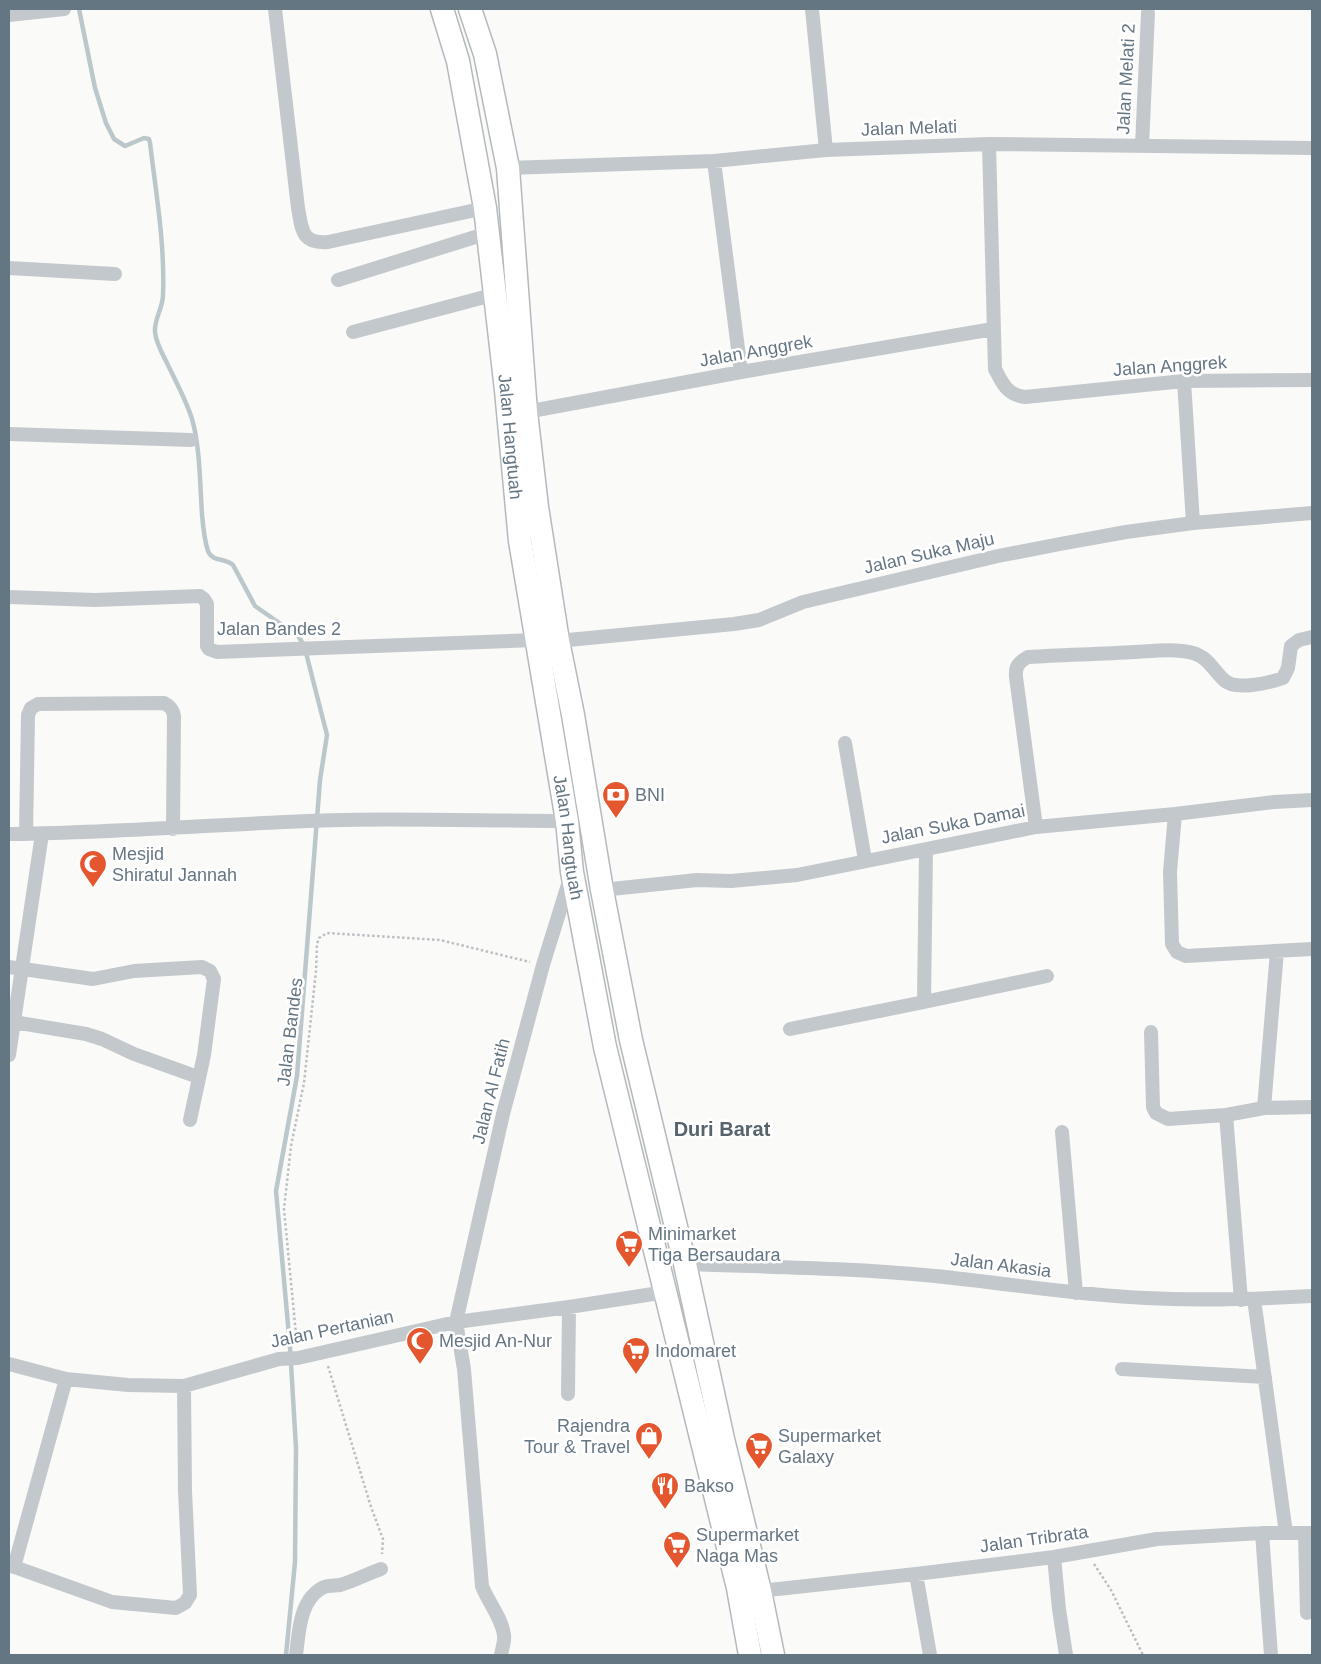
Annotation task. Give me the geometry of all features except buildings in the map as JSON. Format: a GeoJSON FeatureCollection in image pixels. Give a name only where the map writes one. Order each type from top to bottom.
{"type":"FeatureCollection","features":[{"type":"Feature","properties":{"kind":"highway","name":"Jalan Hangtuah"},"geometry":{"type":"LineString","coordinates":[[442,9],[458,61],[485,208],[496,294],[520,541],[548,640],[573,715],[602,890],[631,1040],[685,1264],[773,1655]]}},
{"type":"Feature","properties":{"kind":"highway","name":"Jalan Hangtuah"},"geometry":{"type":"LineString","coordinates":[[470,9],[485,54],[508,168],[526,412],[537,507],[548,640],[550,718],[567,821],[572,872],[605,1047],[738,1588],[750,1655]]}},
{"type":"Feature","properties":{"kind":"highway"},"geometry":{"type":"LineString","coordinates":[[458,61],[485,54]]}},
{"type":"Feature","properties":{"kind":"highway"},"geometry":{"type":"LineString","coordinates":[[550,718],[573,715]]}},
{"type":"Feature","properties":{"kind":"street"},"geometry":{"type":"LineString","coordinates":[[9,15],[64,9]]}},
{"type":"Feature","properties":{"kind":"street"},"geometry":{"type":"LineString","coordinates":[[275,9],[298,208],[303,234],[308,239],[318,243],[328,242],[485,208]]}},
{"type":"Feature","properties":{"kind":"street"},"geometry":{"type":"LineString","coordinates":[[812,9],[826,150]]}},
{"type":"Feature","properties":{"kind":"street","name":"Jalan Melati 2"},"geometry":{"type":"LineString","coordinates":[[1142,146],[1148,13]]}},
{"type":"Feature","properties":{"kind":"street","name":"Jalan Melati"},"geometry":{"type":"LineString","coordinates":[[508,168],[714,161],[826,150],[990,144],[1312,148]]}},
{"type":"Feature","properties":{"kind":"street","name":"Jalan Anggrek"},"geometry":{"type":"LineString","coordinates":[[990,144],[995,369],[1005,389],[1018,396],[1041,396],[1184,381],[1312,380]]}},
{"type":"Feature","properties":{"kind":"street"},"geometry":{"type":"LineString","coordinates":[[714,161],[741,372]]}},
{"type":"Feature","properties":{"kind":"street"},"geometry":{"type":"LineString","coordinates":[[338,280],[488,233]]}},
{"type":"Feature","properties":{"kind":"street"},"geometry":{"type":"LineString","coordinates":[[9,268],[114,274]]}},
{"type":"Feature","properties":{"kind":"street"},"geometry":{"type":"LineString","coordinates":[[354,332],[496,294]]}},
{"type":"Feature","properties":{"kind":"street","name":"Jalan Anggrek"},"geometry":{"type":"LineString","coordinates":[[526,412],[741,372],[993,329]]}},
{"type":"Feature","properties":{"kind":"street"},"geometry":{"type":"LineString","coordinates":[[1184,381],[1193,523]]}},
{"type":"Feature","properties":{"kind":"street"},"geometry":{"type":"LineString","coordinates":[[9,434],[191,440]]}},
{"type":"Feature","properties":{"kind":"street","name":"Jalan Suka Maju"},"geometry":{"type":"LineString","coordinates":[[548,640],[734,624],[759,620],[803,602],[998,556],[1126,532],[1193,523],[1312,513]]}},
{"type":"Feature","properties":{"kind":"street","name":"Jalan Bandes 2"},"geometry":{"type":"LineString","coordinates":[[9,597],[95,600],[200,596],[207,604],[206,639],[209,649],[218,652],[548,640]]}},
{"type":"Feature","properties":{"kind":"street"},"geometry":{"type":"LineString","coordinates":[[1036,827],[1015,669],[1022,660],[1028,656],[1162,651],[1191,652],[1198,654],[1229,683],[1240,686],[1282,678],[1288,668],[1291,646],[1299,640],[1312,637]]}},
{"type":"Feature","properties":{"kind":"street"},"geometry":{"type":"LineString","coordinates":[[26,834],[28,715],[31,708],[38,704],[164,703],[172,708],[174,716],[173,828]]}},
{"type":"Feature","properties":{"kind":"street"},"geometry":{"type":"LineString","coordinates":[[846,743],[866,860]]}},
{"type":"Feature","properties":{"kind":"street","name":"Jalan Suka Damai"},"geometry":{"type":"LineString","coordinates":[[602,890],[697,880],[731,881],[796,875],[1036,827],[1175,814],[1274,802],[1312,800]]}},
{"type":"Feature","properties":{"kind":"street"},"geometry":{"type":"LineString","coordinates":[[1175,814],[1170,872],[1172,944],[1175,949],[1186,956],[1312,949]]}},
{"type":"Feature","properties":{"kind":"street"},"geometry":{"type":"LineString","coordinates":[[9,834],[335,820],[567,821]]}},
{"type":"Feature","properties":{"kind":"street"},"geometry":{"type":"LineString","coordinates":[[9,1055],[14,1022],[15,969],[42,834]]}},
{"type":"Feature","properties":{"kind":"street"},"geometry":{"type":"LineString","coordinates":[[924,1002],[926,850]]}},
{"type":"Feature","properties":{"kind":"street","name":"Jalan Al Fatih"},"geometry":{"type":"LineString","coordinates":[[456,1322],[503,1114],[543,965],[572,872]]}},
{"type":"Feature","properties":{"kind":"street"},"geometry":{"type":"LineString","coordinates":[[1264,1108],[1277,951]]}},
{"type":"Feature","properties":{"kind":"street"},"geometry":{"type":"LineString","coordinates":[[15,969],[93,979],[153,969],[202,967],[210,970],[214,979],[204,1055],[190,1120]]}},
{"type":"Feature","properties":{"kind":"street"},"geometry":{"type":"LineString","coordinates":[[790,1029],[1048,976]]}},
{"type":"Feature","properties":{"kind":"street"},"geometry":{"type":"LineString","coordinates":[[14,1022],[86,1034],[198,1077]]}},
{"type":"Feature","properties":{"kind":"street"},"geometry":{"type":"LineString","coordinates":[[1151,1032],[1153,1107],[1156,1113],[1168,1119],[1226,1115],[1264,1108],[1312,1108]]}},
{"type":"Feature","properties":{"kind":"street"},"geometry":{"type":"LineString","coordinates":[[1226,1115],[1247,1299],[1265,1377],[1286,1533]]}},
{"type":"Feature","properties":{"kind":"street"},"geometry":{"type":"LineString","coordinates":[[1062,1132],[1076,1293]]}},
{"type":"Feature","properties":{"kind":"street","name":"Jalan Akasia"},"geometry":{"type":"LineString","coordinates":[[685,1264],[828,1269],[934,1276],[1076,1293],[1145,1298],[1247,1299],[1312,1296]]}},
{"type":"Feature","properties":{"kind":"street","name":"Jalan Pertanian"},"geometry":{"type":"LineString","coordinates":[[9,1366],[66,1379],[128,1385],[184,1386],[279,1359],[296,1358],[456,1322],[666,1292]]}},
{"type":"Feature","properties":{"kind":"street"},"geometry":{"type":"LineString","coordinates":[[568,1394],[569,1307]]}},
{"type":"Feature","properties":{"kind":"street"},"geometry":{"type":"LineString","coordinates":[[456,1322],[464,1369],[482,1586],[502,1625],[504,1637],[501,1655]]}},
{"type":"Feature","properties":{"kind":"street"},"geometry":{"type":"LineString","coordinates":[[1122,1369],[1265,1377]]}},
{"type":"Feature","properties":{"kind":"street"},"geometry":{"type":"LineString","coordinates":[[66,1379],[11,1566],[112,1602],[176,1608],[186,1603],[190,1595],[185,1491],[184,1386]]}},
{"type":"Feature","properties":{"kind":"street"},"geometry":{"type":"LineString","coordinates":[[1262,1533],[1271,1655]]}},
{"type":"Feature","properties":{"kind":"street","name":"Jalan Tribrata"},"geometry":{"type":"LineString","coordinates":[[760,1591],[1054,1557],[1157,1539],[1262,1533],[1308,1533]]}},
{"type":"Feature","properties":{"kind":"street"},"geometry":{"type":"LineString","coordinates":[[1306,1613],[1308,1533]]}},
{"type":"Feature","properties":{"kind":"street"},"geometry":{"type":"LineString","coordinates":[[1054,1557],[1066,1655]]}},
{"type":"Feature","properties":{"kind":"street"},"geometry":{"type":"LineString","coordinates":[[296,1655],[301,1620],[308,1602],[315,1593],[322,1588],[339,1585],[381,1569]]}},
{"type":"Feature","properties":{"kind":"street"},"geometry":{"type":"LineString","coordinates":[[916,1574],[930,1655]]}},
{"type":"Feature","properties":{"kind":"path","name":"Jalan Bandes"},"geometry":{"type":"LineString","coordinates":[[296,1358],[284,1209],[291,1146],[304,1083],[319,938],[326,934],[440,940],[543,965]]}},
{"type":"Feature","properties":{"kind":"path"},"geometry":{"type":"LineString","coordinates":[[324,1352],[371,1507],[383,1539],[381,1569]]}},
{"type":"Feature","properties":{"kind":"path"},"geometry":{"type":"LineString","coordinates":[[1086,1551],[1111,1590],[1143,1655]]}},
{"type":"Feature","properties":{"kind":"waterway"},"geometry":{"type":"LineString","coordinates":[[79,9],[95,88],[106,123],[114,139],[125,146],[144,138],[149,139],[150,143],[163,257],[163,300],[155,332],[160,348],[187,405],[195,430],[203,528],[208,551],[213,557],[233,565],[255,606],[298,636],[304,645],[327,735],[320,780],[297,1076],[276,1191],[290,1347],[296,1448],[295,1562],[286,1655]]}},
{"type":"Feature","properties":{"kind":"place","name":"BNI"},"geometry":{"type":"Point","coordinates":[616,819]}},
{"type":"Feature","properties":{"kind":"place","name":"Mesjid Shiratul Jannah"},"geometry":{"type":"Point","coordinates":[93,888]}},
{"type":"Feature","properties":{"kind":"place","name":"Minimarket Tiga Bersaudara"},"geometry":{"type":"Point","coordinates":[629,1268]}},
{"type":"Feature","properties":{"kind":"place","name":"Mesjid An-Nur"},"geometry":{"type":"Point","coordinates":[420,1365]}},
{"type":"Feature","properties":{"kind":"place","name":"Indomaret"},"geometry":{"type":"Point","coordinates":[636,1375]}},
{"type":"Feature","properties":{"kind":"place","name":"Rajendra Tour & Travel"},"geometry":{"type":"Point","coordinates":[649,1460]}},
{"type":"Feature","properties":{"kind":"place","name":"Supermarket Galaxy"},"geometry":{"type":"Point","coordinates":[759,1470]}},
{"type":"Feature","properties":{"kind":"place","name":"Bakso"},"geometry":{"type":"Point","coordinates":[665,1510]}},
{"type":"Feature","properties":{"kind":"place","name":"Supermarket Naga Mas"},"geometry":{"type":"Point","coordinates":[677,1569]}},
{"type":"Feature","properties":{"kind":"district","name":"Duri Barat"},"geometry":{"type":"Point","coordinates":[722,1129]}}]}
